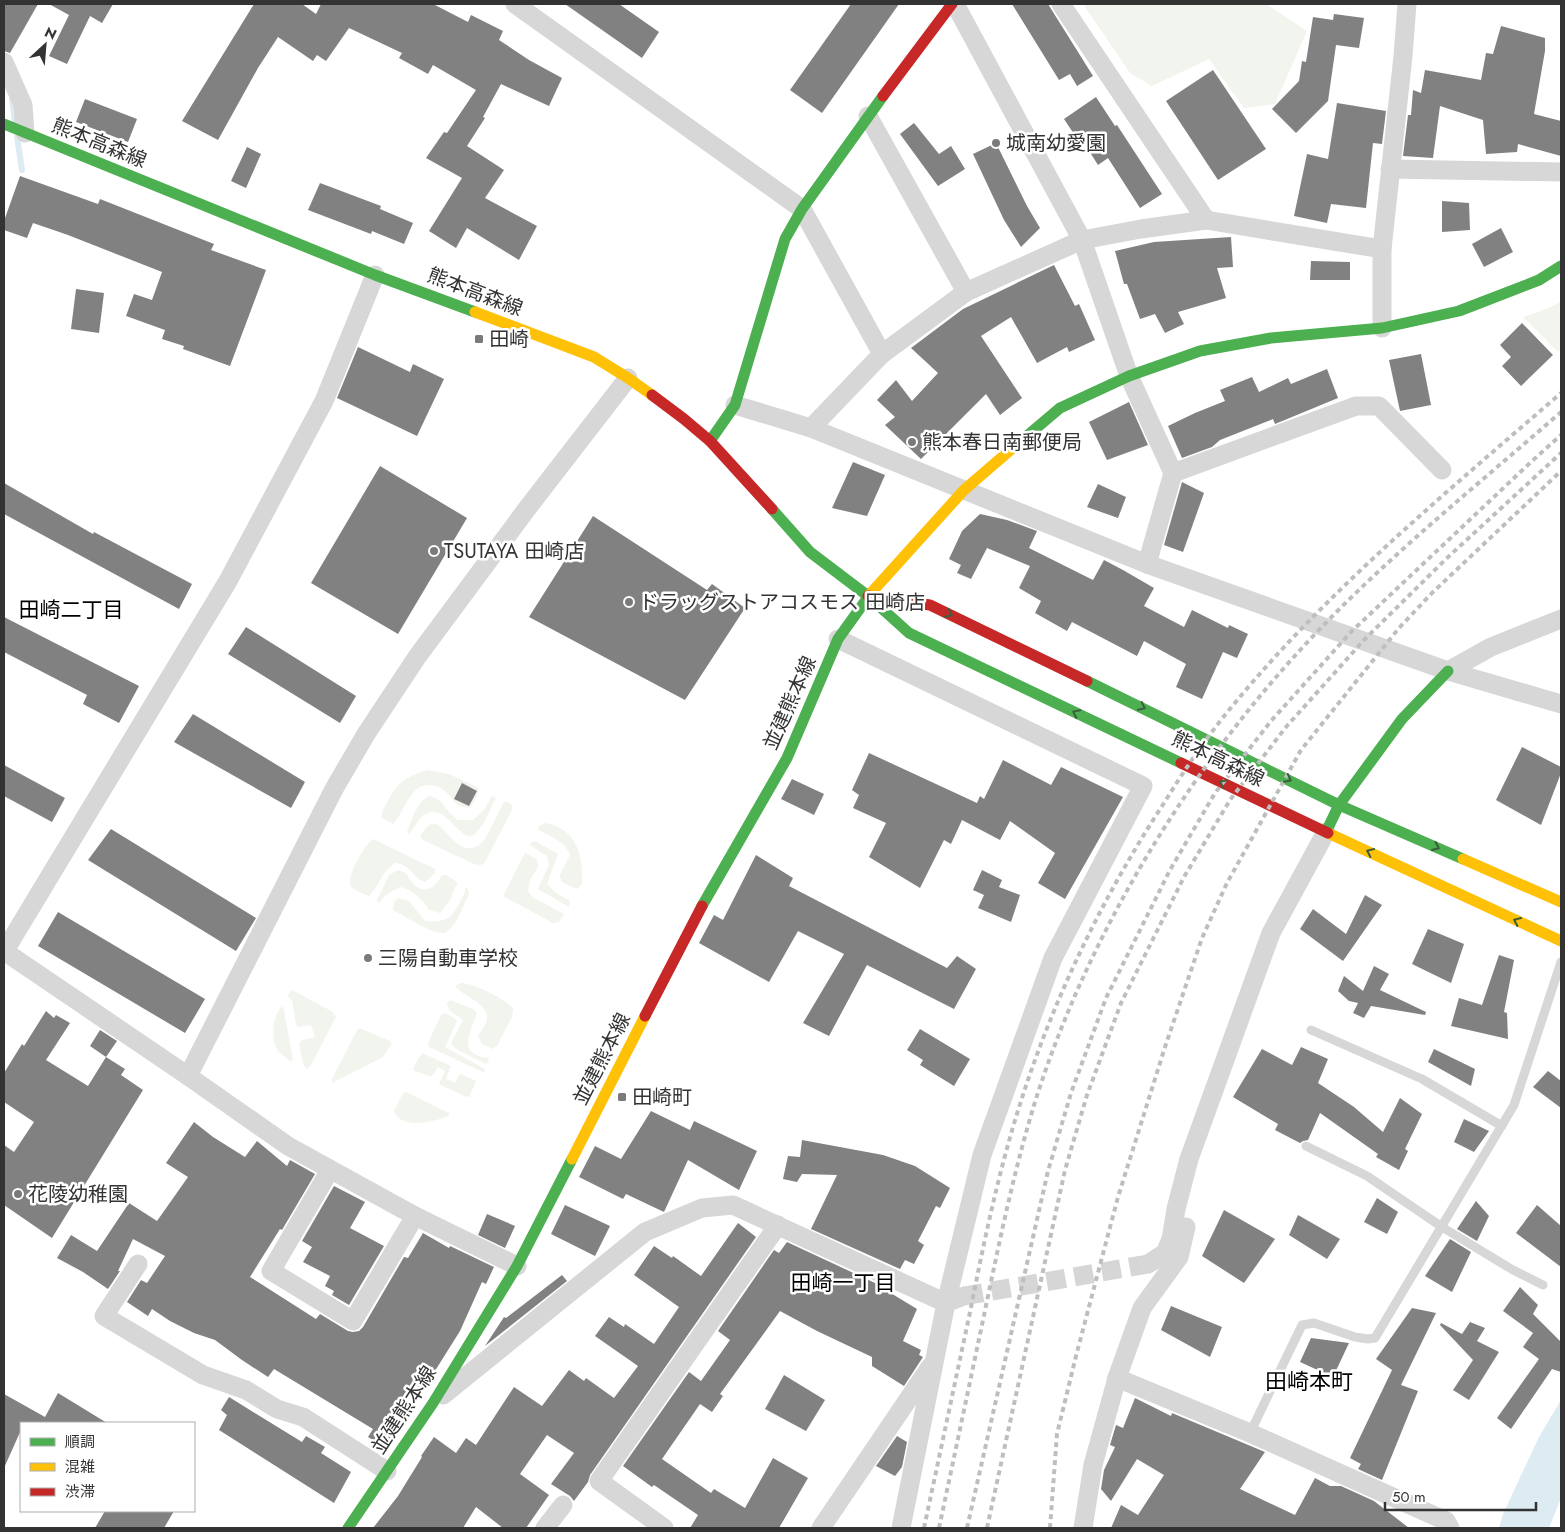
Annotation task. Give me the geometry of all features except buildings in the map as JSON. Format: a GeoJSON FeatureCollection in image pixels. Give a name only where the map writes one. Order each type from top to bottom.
{"type":"FeatureCollection","features":[{"type":"Feature","properties":{"kind":"main road"},"geometry":{"type":"LineString","coordinates":[[710,441],[735,405],[785,239],[802,209],[868,116],[953,4]]}},
{"type":"Feature","properties":{"kind":"main road","name":"熊本高森線"},"geometry":{"type":"LineString","coordinates":[[4,124],[375,274],[594,357],[628,378],[684,419],[710,441],[810,552],[868,596],[909,633],[1326,832],[1561,941]]}},
{"type":"Feature","properties":{"kind":"main road","name":"並建熊本線"},"geometry":{"type":"LineString","coordinates":[[348,1528],[433,1403],[517,1266],[700,909],[787,758],[838,639],[868,596],[964,490],[1060,408],[1129,376],[1209,349],[1271,338],[1382,328],[1460,311],[1540,280],[1561,266]]}},
{"type":"Feature","properties":{"kind":"main road","name":"熊本高森線"},"geometry":{"type":"LineString","coordinates":[[868,596],[930,605],[1181,726],[1339,805],[1561,902]]}},
{"type":"Feature","properties":{"kind":"main road"},"geometry":{"type":"LineString","coordinates":[[1326,832],[1339,805],[1402,719],[1448,671]]}},
{"type":"Feature","properties":{"kind":"street"},"geometry":{"type":"LineString","coordinates":[[515,4],[802,209],[882,354]]}},
{"type":"Feature","properties":{"kind":"street"},"geometry":{"type":"LineString","coordinates":[[953,4],[1082,240],[1129,376],[1173,473],[1147,564]]}},
{"type":"Feature","properties":{"kind":"street"},"geometry":{"type":"LineString","coordinates":[[1061,4],[1206,220]]}},
{"type":"Feature","properties":{"kind":"street"},"geometry":{"type":"LineString","coordinates":[[1382,328],[1382,249],[1407,4]]}},
{"type":"Feature","properties":{"kind":"street"},"geometry":{"type":"LineString","coordinates":[[4,62],[22,105],[25,133]]}},
{"type":"Feature","properties":{"kind":"street"},"geometry":{"type":"LineString","coordinates":[[868,116],[966,292]]}},
{"type":"Feature","properties":{"kind":"street"},"geometry":{"type":"LineString","coordinates":[[1390,169],[1561,172]]}},
{"type":"Feature","properties":{"kind":"street"},"geometry":{"type":"LineString","coordinates":[[811,428],[882,354],[966,292],[1082,240],[1206,220],[1382,249]]}},
{"type":"Feature","properties":{"kind":"street"},"geometry":{"type":"LineString","coordinates":[[375,274],[324,401],[228,581],[4,952],[288,1146],[414,1216],[517,1266]]}},
{"type":"Feature","properties":{"kind":"street"},"geometry":{"type":"LineString","coordinates":[[188,1076],[334,789],[366,734],[417,656],[628,378]]}},
{"type":"Feature","properties":{"kind":"street"},"geometry":{"type":"LineString","coordinates":[[735,405],[811,428],[1147,564],[1448,671],[1561,704]]}},
{"type":"Feature","properties":{"kind":"street"},"geometry":{"type":"LineString","coordinates":[[1173,473],[1356,406],[1379,406],[1442,470]]}},
{"type":"Feature","properties":{"kind":"street"},"geometry":{"type":"LineString","coordinates":[[1448,671],[1491,648],[1561,618]]}},
{"type":"Feature","properties":{"kind":"street"},"geometry":{"type":"LineString","coordinates":[[838,639],[1143,786],[1053,958],[982,1155],[955,1299],[935,1360],[901,1528]]}},
{"type":"Feature","properties":{"kind":"street"},"geometry":{"type":"LineString","coordinates":[[1148,1264],[1165,1253],[1171,1239],[1176,1209],[1189,1159],[1271,932],[1326,832]]}},
{"type":"Feature","properties":{"kind":"street"},"geometry":{"type":"LineString","coordinates":[[1083,1528],[1093,1465],[1117,1378],[1142,1308],[1179,1257],[1185,1234],[1191,1185],[1189,1159]]}},
{"type":"Feature","properties":{"kind":"street"},"geometry":{"type":"LineString","coordinates":[[330,1170],[271,1271],[353,1321],[414,1216]]}},
{"type":"Feature","properties":{"kind":"street"},"geometry":{"type":"LineString","coordinates":[[433,1403],[645,1232],[702,1208],[733,1205],[955,1299]]}},
{"type":"Feature","properties":{"kind":"street"},"geometry":{"type":"LineString","coordinates":[[664,1528],[599,1481],[778,1225]]}},
{"type":"Feature","properties":{"kind":"street"},"geometry":{"type":"LineString","coordinates":[[138,1264],[104,1316],[203,1375],[246,1390],[277,1409],[303,1417],[387,1471]]}},
{"type":"Feature","properties":{"kind":"street"},"geometry":{"type":"LineString","coordinates":[[821,1528],[935,1360]]}},
{"type":"Feature","properties":{"kind":"street"},"geometry":{"type":"LineString","coordinates":[[1117,1378],[1250,1433],[1446,1521],[1450,1528]]}},
{"type":"Feature","properties":{"kind":"street"},"geometry":{"type":"LineString","coordinates":[[545,1528],[563,1505]]}},
{"type":"Feature","properties":{"kind":"lane"},"geometry":{"type":"LineString","coordinates":[[1250,1433],[1302,1325],[1314,1323],[1355,1337],[1375,1338],[1514,1105],[1561,962]]}},
{"type":"Feature","properties":{"kind":"lane"},"geometry":{"type":"LineString","coordinates":[[1311,1030],[1422,1079],[1502,1126]]}},
{"type":"Feature","properties":{"kind":"lane"},"geometry":{"type":"LineString","coordinates":[[1306,1146],[1368,1176],[1442,1227],[1513,1270],[1543,1285]]}},
{"type":"Feature","properties":{"kind":"shaded area"},"geometry":{"type":"Polygon","coordinates":[[[1083,4],[1266,4],[1307,31],[1275,104],[1244,108],[1209,59],[1152,86],[1130,73],[1083,4]]]}},
{"type":"Feature","properties":{"kind":"shaded area"},"geometry":{"type":"Polygon","coordinates":[[[1561,302],[1561,349],[1558,352],[1523,317],[1561,302]]]}},
{"type":"Feature","properties":{"kind":"shaded area"},"geometry":{"type":"Polygon","coordinates":[[[427,770],[449,774],[479,788],[470,808],[458,806],[443,789],[430,785],[417,789],[412,794],[393,824],[382,818],[386,804],[398,786],[407,778],[427,770]]]}},
{"type":"Feature","properties":{"kind":"shaded area"},"geometry":{"type":"Polygon","coordinates":[[[429,796],[438,799],[458,820],[473,820],[484,810],[492,796],[496,798],[482,825],[476,833],[470,836],[465,835],[440,813],[432,812],[424,815],[409,834],[407,832],[415,811],[421,802],[429,796]]]}},
{"type":"Feature","properties":{"kind":"shaded area"},"geometry":{"type":"Polygon","coordinates":[[[504,802],[510,803],[513,808],[485,862],[481,865],[474,864],[420,837],[427,827],[433,824],[438,825],[456,843],[472,848],[481,844],[485,839],[504,802]]]}},
{"type":"Feature","properties":{"kind":"shaded area"},"geometry":{"type":"Polygon","coordinates":[[[546,823],[557,826],[565,832],[572,838],[576,846],[582,874],[582,884],[577,889],[561,881],[560,875],[570,855],[565,846],[538,830],[538,827],[546,823]]]}},
{"type":"Feature","properties":{"kind":"shaded area"},"geometry":{"type":"Polygon","coordinates":[[[373,839],[435,869],[435,873],[425,882],[405,866],[395,863],[386,871],[369,896],[355,890],[351,887],[350,883],[353,869],[361,854],[373,839]]]}},
{"type":"Feature","properties":{"kind":"shaded area"},"geometry":{"type":"Polygon","coordinates":[[[535,841],[558,854],[547,884],[556,893],[570,901],[569,907],[538,889],[549,865],[547,856],[530,845],[531,842],[535,841]]]}},
{"type":"Feature","properties":{"kind":"shaded area"},"geometry":{"type":"Polygon","coordinates":[[[525,853],[537,859],[538,867],[530,880],[528,891],[532,897],[564,914],[559,922],[553,923],[503,896],[525,853]]]}},
{"type":"Feature","properties":{"kind":"shaded area"},"geometry":{"type":"Polygon","coordinates":[[[398,870],[406,873],[414,885],[419,888],[428,889],[438,882],[442,875],[446,875],[457,882],[457,884],[450,900],[440,913],[429,910],[417,896],[401,887],[388,894],[379,903],[377,900],[389,875],[398,870]]]}},
{"type":"Feature","properties":{"kind":"shaded area"},"geometry":{"type":"Polygon","coordinates":[[[467,887],[469,894],[460,914],[452,927],[444,933],[430,930],[393,910],[394,902],[398,898],[409,901],[425,921],[441,921],[447,919],[455,911],[467,887]]]}},
{"type":"Feature","properties":{"kind":"shaded area"},"geometry":{"type":"Polygon","coordinates":[[[461,983],[489,992],[513,1008],[512,1017],[497,1046],[492,1049],[482,1044],[478,1036],[486,1023],[487,1013],[480,1004],[455,986],[461,983]]]}},
{"type":"Feature","properties":{"kind":"shaded area"},"geometry":{"type":"Polygon","coordinates":[[[292,990],[333,1012],[336,1017],[311,1065],[307,1069],[304,1066],[299,1045],[302,1040],[315,1037],[311,1025],[298,1027],[296,1024],[292,1000],[287,996],[292,990]]]}},
{"type":"Feature","properties":{"kind":"shaded area"},"geometry":{"type":"Polygon","coordinates":[[[450,1000],[473,1009],[477,1013],[468,1042],[472,1052],[478,1056],[488,1058],[489,1062],[486,1064],[458,1050],[451,1044],[463,1020],[449,1010],[447,1003],[450,1000]]]}},
{"type":"Feature","properties":{"kind":"shaded area"},"geometry":{"type":"Polygon","coordinates":[[[283,1006],[293,1060],[290,1061],[280,1053],[274,1042],[275,1019],[283,1006]]]}},
{"type":"Feature","properties":{"kind":"shaded area"},"geometry":{"type":"Polygon","coordinates":[[[444,1013],[457,1021],[445,1047],[485,1069],[485,1071],[483,1072],[429,1047],[428,1043],[441,1015],[444,1013]]]}},
{"type":"Feature","properties":{"kind":"shaded area"},"geometry":{"type":"Polygon","coordinates":[[[359,1028],[392,1043],[383,1057],[332,1083],[332,1079],[359,1028]]]}},
{"type":"Feature","properties":{"kind":"shaded area"},"geometry":{"type":"Polygon","coordinates":[[[422,1053],[451,1066],[446,1079],[455,1083],[461,1074],[476,1081],[470,1095],[468,1097],[464,1096],[439,1084],[445,1071],[438,1067],[432,1076],[413,1070],[422,1053]]]}},
{"type":"Feature","properties":{"kind":"shaded area"},"geometry":{"type":"Polygon","coordinates":[[[406,1092],[449,1113],[449,1116],[419,1123],[404,1121],[394,1111],[403,1093],[406,1092]]]}},
{"type":"Feature","properties":{"kind":"shaded area"},"geometry":{"type":"Polygon","coordinates":[[[1561,1400],[1561,1498],[1549,1528],[1499,1528],[1503,1514],[1539,1437],[1561,1400]]]}},
{"type":"Feature","properties":{"kind":"waterway"},"geometry":{"type":"LineString","coordinates":[[12,100],[15,122]]}},
{"type":"Feature","properties":{"kind":"waterway"},"geometry":{"type":"LineString","coordinates":[[17,137],[22,170]]}},
{"type":"Feature","properties":{"kind":"tunnel"},"geometry":{"type":"LineString","coordinates":[[964,1296],[1148,1264]]}},
{"type":"Feature","properties":{"kind":"railway"},"geometry":{"type":"LineString","coordinates":[[924,1528],[991,1214],[1019,1106],[1052,1016],[1071,972],[1114,885],[1197,752],[1224,716],[1271,661],[1310,620],[1391,542],[1561,393]]}},
{"type":"Feature","properties":{"kind":"railway"},"geometry":{"type":"LineString","coordinates":[[939,1528],[1003,1226],[1021,1151],[1035,1102],[1057,1040],[1082,979],[1111,919],[1144,861],[1218,749],[1259,697],[1302,648],[1332,616],[1395,556],[1561,412]]}},
{"type":"Feature","properties":{"kind":"railway"},"geometry":{"type":"LineString","coordinates":[[967,1528],[1048,1171],[1071,1093],[1106,998],[1170,870],[1215,793],[1271,721],[1351,632],[1561,435]]}},
{"type":"Feature","properties":{"kind":"railway"},"geometry":{"type":"LineString","coordinates":[[987,1528],[1065,1170],[1087,1095],[1121,1003],[1184,877],[1230,800],[1286,727],[1364,640],[1447,558],[1561,453]]}},
{"type":"Feature","properties":{"kind":"railway"},"geometry":{"type":"LineString","coordinates":[[1050,1528],[1057,1434],[1118,1197],[1165,1047],[1202,938],[1227,883],[1301,750],[1399,628],[1432,593],[1561,471]]}},
{"type":"Feature","properties":{"kind":"traffic: fast"},"geometry":{"type":"LineString","coordinates":[[710,441],[735,405],[785,239],[802,209],[883,96]]}},
{"type":"Feature","properties":{"kind":"traffic: fast"},"geometry":{"type":"LineString","coordinates":[[4,124],[375,275],[475,312]]}},
{"type":"Feature","properties":{"kind":"traffic: fast"},"geometry":{"type":"LineString","coordinates":[[1015,446],[1060,408],[1129,376],[1200,351],[1271,338],[1382,328],[1459,311],[1539,280],[1561,266]]}},
{"type":"Feature","properties":{"kind":"traffic: fast"},"geometry":{"type":"LineString","coordinates":[[772,509],[810,552],[868,596],[909,633],[1181,763]]}},
{"type":"Feature","properties":{"kind":"traffic: fast"},"geometry":{"type":"LineString","coordinates":[[702,906],[787,758],[838,639],[871,593]]}},
{"type":"Feature","properties":{"kind":"traffic: fast"},"geometry":{"type":"LineString","coordinates":[[1326,832],[1339,805],[1402,719],[1448,671]]}},
{"type":"Feature","properties":{"kind":"traffic: fast"},"geometry":{"type":"LineString","coordinates":[[1087,681],[1339,805],[1463,859]]}},
{"type":"Feature","properties":{"kind":"traffic: fast"},"geometry":{"type":"LineString","coordinates":[[348,1528],[433,1403],[517,1266],[572,1159]]}},
{"type":"Feature","properties":{"kind":"traffic: slow"},"geometry":{"type":"LineString","coordinates":[[475,312],[594,357],[652,395]]}},
{"type":"Feature","properties":{"kind":"traffic: slow"},"geometry":{"type":"LineString","coordinates":[[871,593],[964,490],[1015,446]]}},
{"type":"Feature","properties":{"kind":"traffic: slow"},"geometry":{"type":"LineString","coordinates":[[1328,833],[1561,941]]}},
{"type":"Feature","properties":{"kind":"traffic: slow"},"geometry":{"type":"LineString","coordinates":[[1463,859],[1561,902]]}},
{"type":"Feature","properties":{"kind":"traffic: slow"},"geometry":{"type":"LineString","coordinates":[[572,1159],[645,1016]]}},
{"type":"Feature","properties":{"kind":"traffic: jam"},"geometry":{"type":"LineString","coordinates":[[883,96],[952,4]]}},
{"type":"Feature","properties":{"kind":"traffic: jam"},"geometry":{"type":"LineString","coordinates":[[652,395],[710,441],[772,509]]}},
{"type":"Feature","properties":{"kind":"traffic: jam"},"geometry":{"type":"LineString","coordinates":[[868,596],[930,605],[1087,681]]}},
{"type":"Feature","properties":{"kind":"traffic: jam"},"geometry":{"type":"LineString","coordinates":[[1181,763],[1328,833]]}},
{"type":"Feature","properties":{"kind":"traffic: jam"},"geometry":{"type":"LineString","coordinates":[[645,1016],[702,906]]}},
{"type":"Feature","properties":{"kind":"place","name":"城南幼愛園"},"geometry":{"type":"Point","coordinates":[996,143]}},
{"type":"Feature","properties":{"kind":"place","name":"田崎"},"geometry":{"type":"Point","coordinates":[479,339]}},
{"type":"Feature","properties":{"kind":"place","name":"熊本春日南郵便局"},"geometry":{"type":"Point","coordinates":[912,442]}},
{"type":"Feature","properties":{"kind":"place","name":"TSUTAYA 田崎店"},"geometry":{"type":"Point","coordinates":[434,551]}},
{"type":"Feature","properties":{"kind":"place","name":"ドラッグストアコスモス 田崎店"},"geometry":{"type":"Point","coordinates":[629,602]}},
{"type":"Feature","properties":{"kind":"place","name":"三陽自動車学校"},"geometry":{"type":"Point","coordinates":[368,958]}},
{"type":"Feature","properties":{"kind":"place","name":"田崎町"},"geometry":{"type":"Point","coordinates":[622,1097]}},
{"type":"Feature","properties":{"kind":"place","name":"花陵幼稚園"},"geometry":{"type":"Point","coordinates":[18,1194]}},
{"type":"Feature","properties":{"kind":"district","name":"田崎二丁目"},"geometry":{"type":"Point","coordinates":[71,610]}},
{"type":"Feature","properties":{"kind":"district","name":"田崎一丁目"},"geometry":{"type":"Point","coordinates":[843,1283]}},
{"type":"Feature","properties":{"kind":"district","name":"田崎本町"},"geometry":{"type":"Point","coordinates":[1309,1381]}}]}
